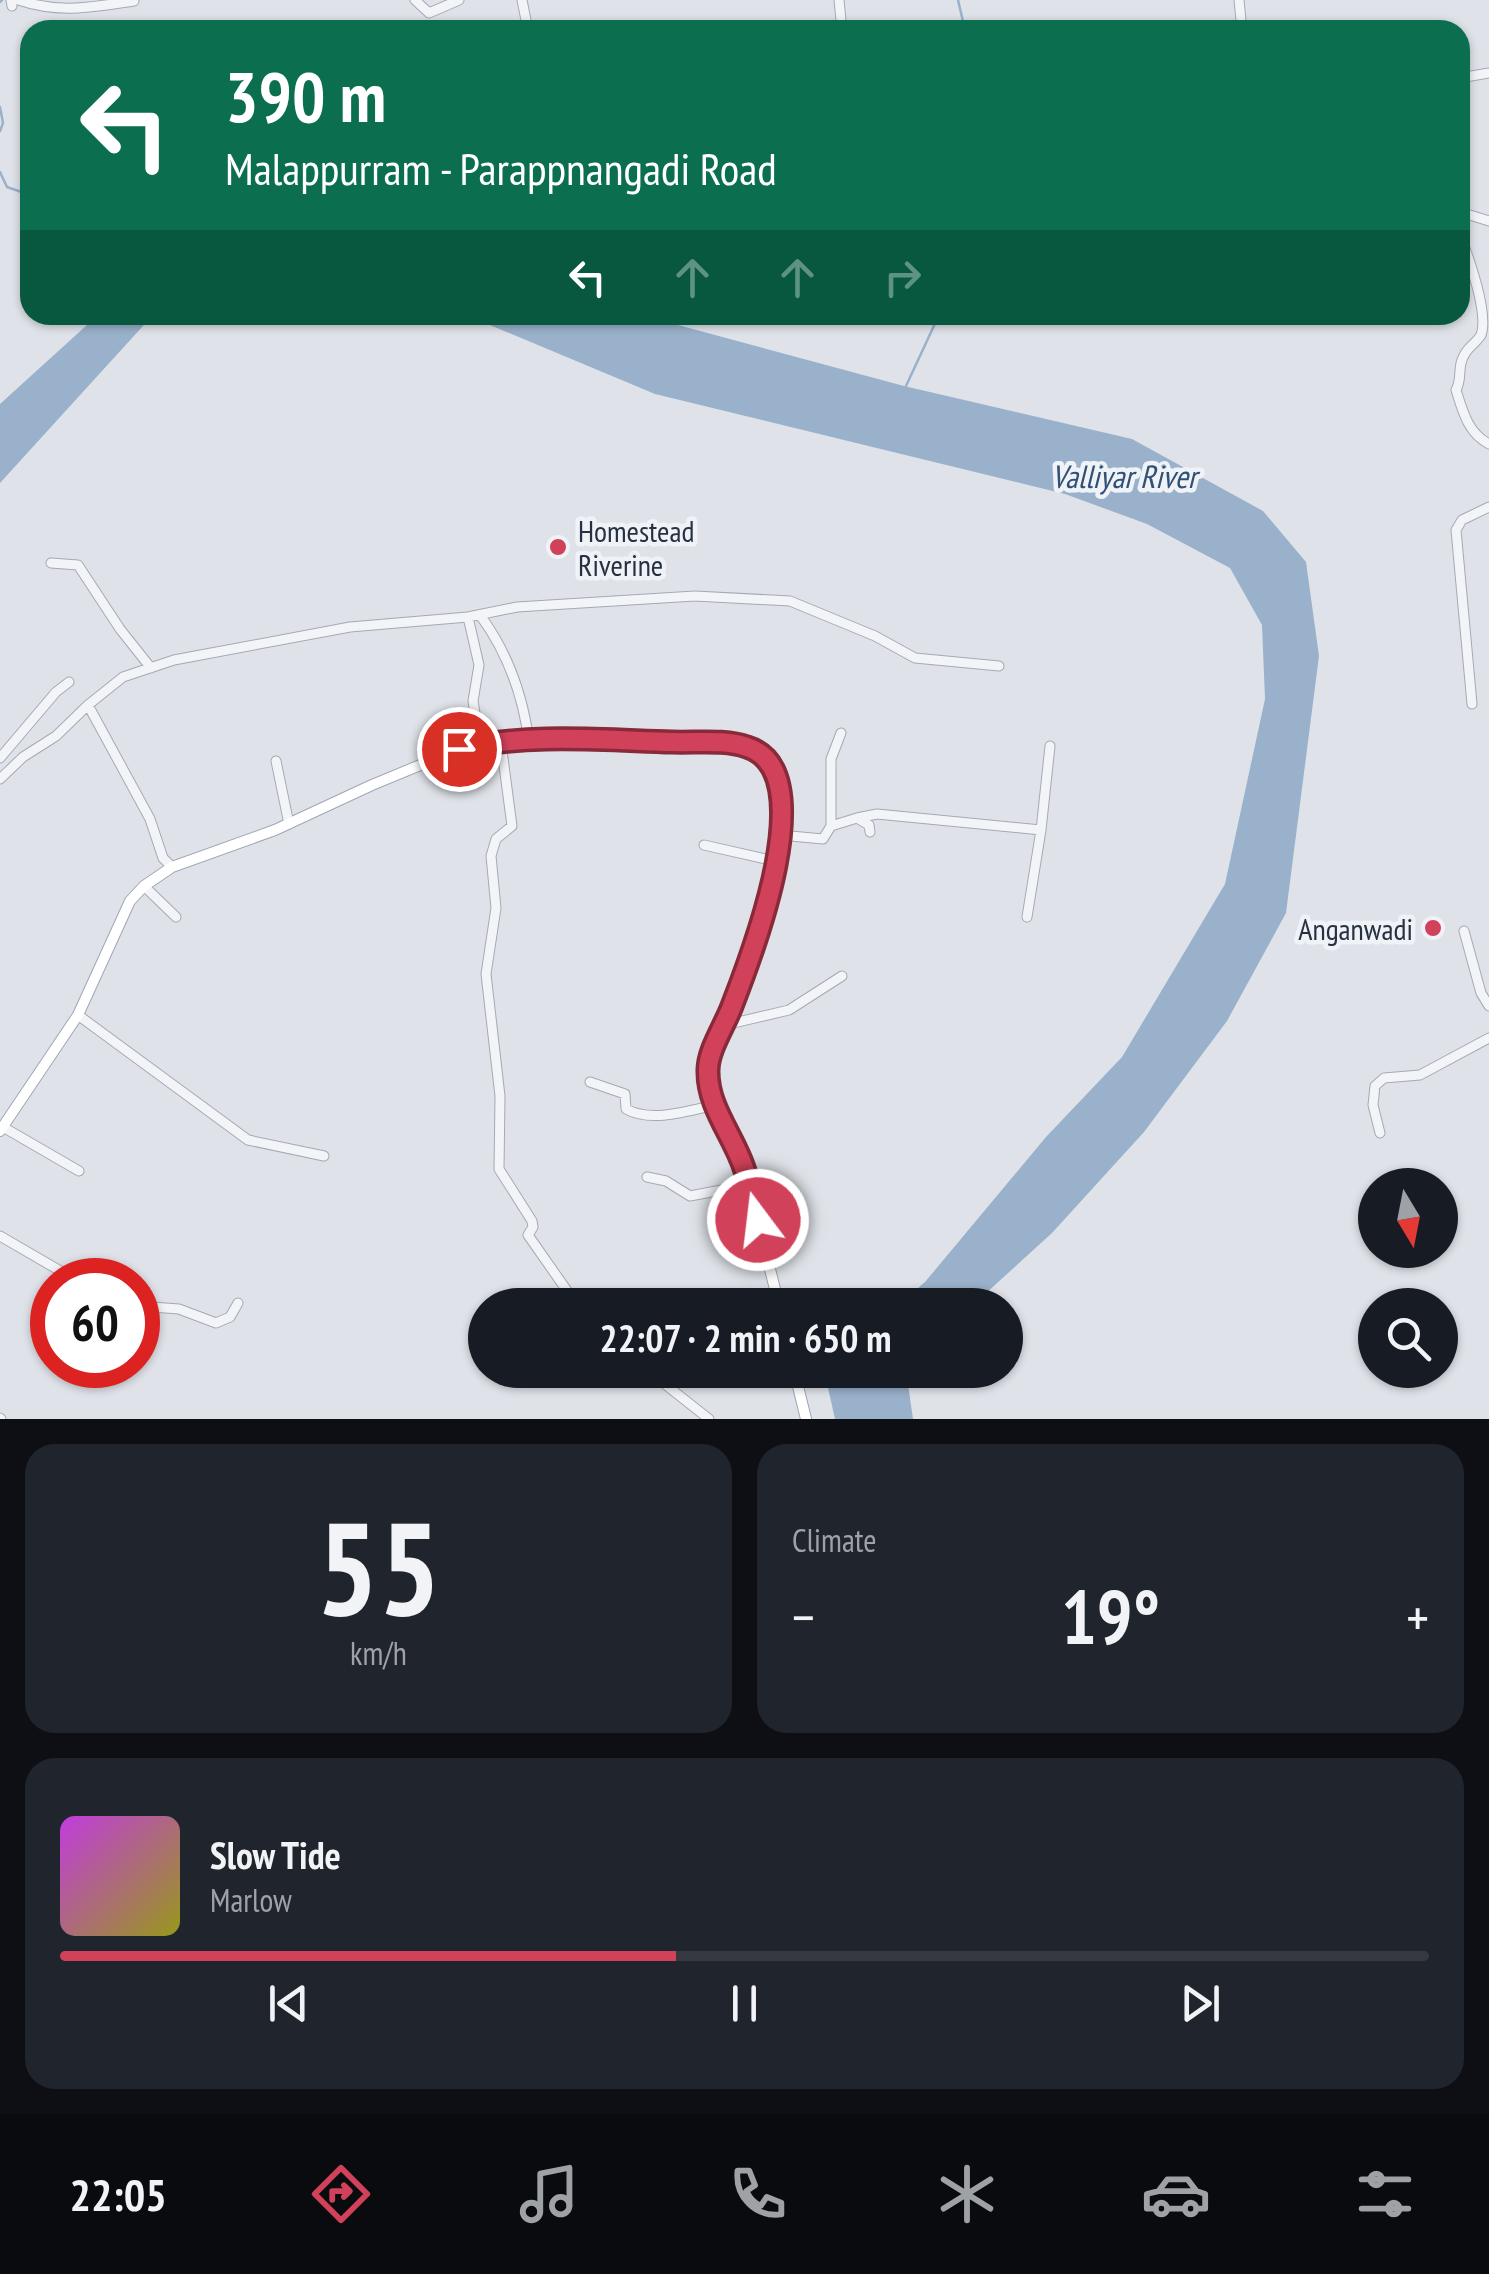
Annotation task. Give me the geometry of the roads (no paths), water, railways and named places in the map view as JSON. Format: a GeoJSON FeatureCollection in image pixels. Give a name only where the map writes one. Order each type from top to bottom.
{"type":"FeatureCollection","features":[{"type":"Feature","properties":{"kind":"main road"},"geometry":{"type":"LineString","coordinates":[[1,1129],[78,1015],[120,920],[144,886],[172,867],[289,824],[459,749],[480,744],[595,740],[746,746],[764,755],[778,778],[780,835],[765,914],[708,1064],[708,1089],[744,1166],[775,1288]]}},
{"type":"Feature","properties":{"kind":"main road"},"geometry":{"type":"LineString","coordinates":[[798,1388],[806,1419]]}},
{"type":"Feature","properties":{"kind":"street"},"geometry":{"type":"LineString","coordinates":[[415,0],[429,13],[458,0]]}},
{"type":"Feature","properties":{"kind":"street"},"geometry":{"type":"LineString","coordinates":[[14,2],[63,11],[134,1]]}},
{"type":"Feature","properties":{"kind":"street"},"geometry":{"type":"LineString","coordinates":[[1470,268],[1486,319],[1480,337],[1468,346],[1460,364],[1461,381],[1456,390],[1470,428],[1477,438],[1489,444]]}},
{"type":"Feature","properties":{"kind":"street"},"geometry":{"type":"LineString","coordinates":[[1472,704],[1456,530],[1462,520],[1489,507]]}},
{"type":"Feature","properties":{"kind":"street"},"geometry":{"type":"LineString","coordinates":[[51,563],[78,565],[120,630],[152,668]]}},
{"type":"Feature","properties":{"kind":"street"},"geometry":{"type":"LineString","coordinates":[[0,778],[56,736],[123,677],[174,660],[350,627],[468,617],[517,607],[695,596],[790,600],[875,636],[915,658],[999,666]]}},
{"type":"Feature","properties":{"kind":"street"},"geometry":{"type":"LineString","coordinates":[[480,614],[512,673],[524,706],[529,742]]}},
{"type":"Feature","properties":{"kind":"street"},"geometry":{"type":"LineString","coordinates":[[468,617],[479,665],[474,701],[480,744]]}},
{"type":"Feature","properties":{"kind":"street"},"geometry":{"type":"LineString","coordinates":[[0,758],[56,692],[70,682]]}},
{"type":"Feature","properties":{"kind":"street"},"geometry":{"type":"LineString","coordinates":[[88,705],[150,819],[163,858],[172,867]]}},
{"type":"Feature","properties":{"kind":"street"},"geometry":{"type":"LineString","coordinates":[[780,835],[823,840],[831,826],[831,759],[841,733]]}},
{"type":"Feature","properties":{"kind":"street"},"geometry":{"type":"LineString","coordinates":[[500,743],[512,826],[496,839],[491,856],[496,908],[486,974],[500,1096],[499,1169],[532,1221],[534,1228],[528,1235],[566,1288]]}},
{"type":"Feature","properties":{"kind":"street"},"geometry":{"type":"LineString","coordinates":[[1027,916],[1050,746]]}},
{"type":"Feature","properties":{"kind":"street"},"geometry":{"type":"LineString","coordinates":[[276,761],[289,824]]}},
{"type":"Feature","properties":{"kind":"street"},"geometry":{"type":"LineString","coordinates":[[831,826],[877,814],[1041,830]]}},
{"type":"Feature","properties":{"kind":"street"},"geometry":{"type":"LineString","coordinates":[[857,818],[869,826],[870,832]]}},
{"type":"Feature","properties":{"kind":"street"},"geometry":{"type":"LineString","coordinates":[[704,845],[775,861]]}},
{"type":"Feature","properties":{"kind":"street"},"geometry":{"type":"LineString","coordinates":[[144,886],[176,917]]}},
{"type":"Feature","properties":{"kind":"street"},"geometry":{"type":"LineString","coordinates":[[1464,931],[1481,993],[1489,1006]]}},
{"type":"Feature","properties":{"kind":"street"},"geometry":{"type":"LineString","coordinates":[[725,1025],[789,1010],[842,976]]}},
{"type":"Feature","properties":{"kind":"street"},"geometry":{"type":"LineString","coordinates":[[78,1015],[248,1140],[324,1156]]}},
{"type":"Feature","properties":{"kind":"street"},"geometry":{"type":"LineString","coordinates":[[1380,1134],[1372,1106],[1375,1086],[1384,1078],[1420,1075],[1489,1038]]}},
{"type":"Feature","properties":{"kind":"street"},"geometry":{"type":"LineString","coordinates":[[590,1082],[625,1094],[626,1109],[638,1116],[715,1105]]}},
{"type":"Feature","properties":{"kind":"street"},"geometry":{"type":"LineString","coordinates":[[1,1129],[80,1171]]}},
{"type":"Feature","properties":{"kind":"street"},"geometry":{"type":"LineString","coordinates":[[647,1177],[666,1181],[690,1196],[748,1184]]}},
{"type":"Feature","properties":{"kind":"street"},"geometry":{"type":"LineString","coordinates":[[0,1236],[38,1258]]}},
{"type":"Feature","properties":{"kind":"street"},"geometry":{"type":"LineString","coordinates":[[160,1308],[179,1309],[216,1323],[230,1317],[238,1303]]}},
{"type":"Feature","properties":{"kind":"street"},"geometry":{"type":"LineString","coordinates":[[669,1388],[709,1419]]}},
{"type":"Feature","properties":{"kind":"water"},"geometry":{"type":"Polygon","coordinates":[[[87,325],[144,325],[0,483],[0,404],[87,325]]]}},
{"type":"Feature","properties":{"kind":"water","name":"Valliyar River"},"geometry":{"type":"Polygon","coordinates":[[[490,325],[678,325],[904,386],[1132,439],[1263,511],[1306,562],[1319,656],[1286,913],[1227,1021],[1144,1132],[1052,1233],[992,1288],[918,1288],[1046,1137],[1122,1057],[1225,884],[1265,699],[1262,625],[1230,568],[1147,524],[1065,494],[655,394],[490,325]]]}},
{"type":"Feature","properties":{"kind":"water"},"geometry":{"type":"Polygon","coordinates":[[[828,1388],[909,1388],[913,1419],[835,1419],[828,1388]]]}},
{"type":"Feature","properties":{"kind":"waterway"},"geometry":{"type":"LineString","coordinates":[[958,0],[963,20]]}},
{"type":"Feature","properties":{"kind":"waterway"},"geometry":{"type":"LineString","coordinates":[[0,107],[0,131]]}},
{"type":"Feature","properties":{"kind":"waterway"},"geometry":{"type":"LineString","coordinates":[[0,172],[7,187],[20,192]]}},
{"type":"Feature","properties":{"kind":"waterway"},"geometry":{"type":"LineString","coordinates":[[906,386],[934,325]]}},
{"type":"Feature","properties":{"kind":"place","name":"Homestead Riverine"},"geometry":{"type":"Point","coordinates":[558,547]}},
{"type":"Feature","properties":{"kind":"place","name":"Anganwadi"},"geometry":{"type":"Point","coordinates":[1433,928]}}]}
